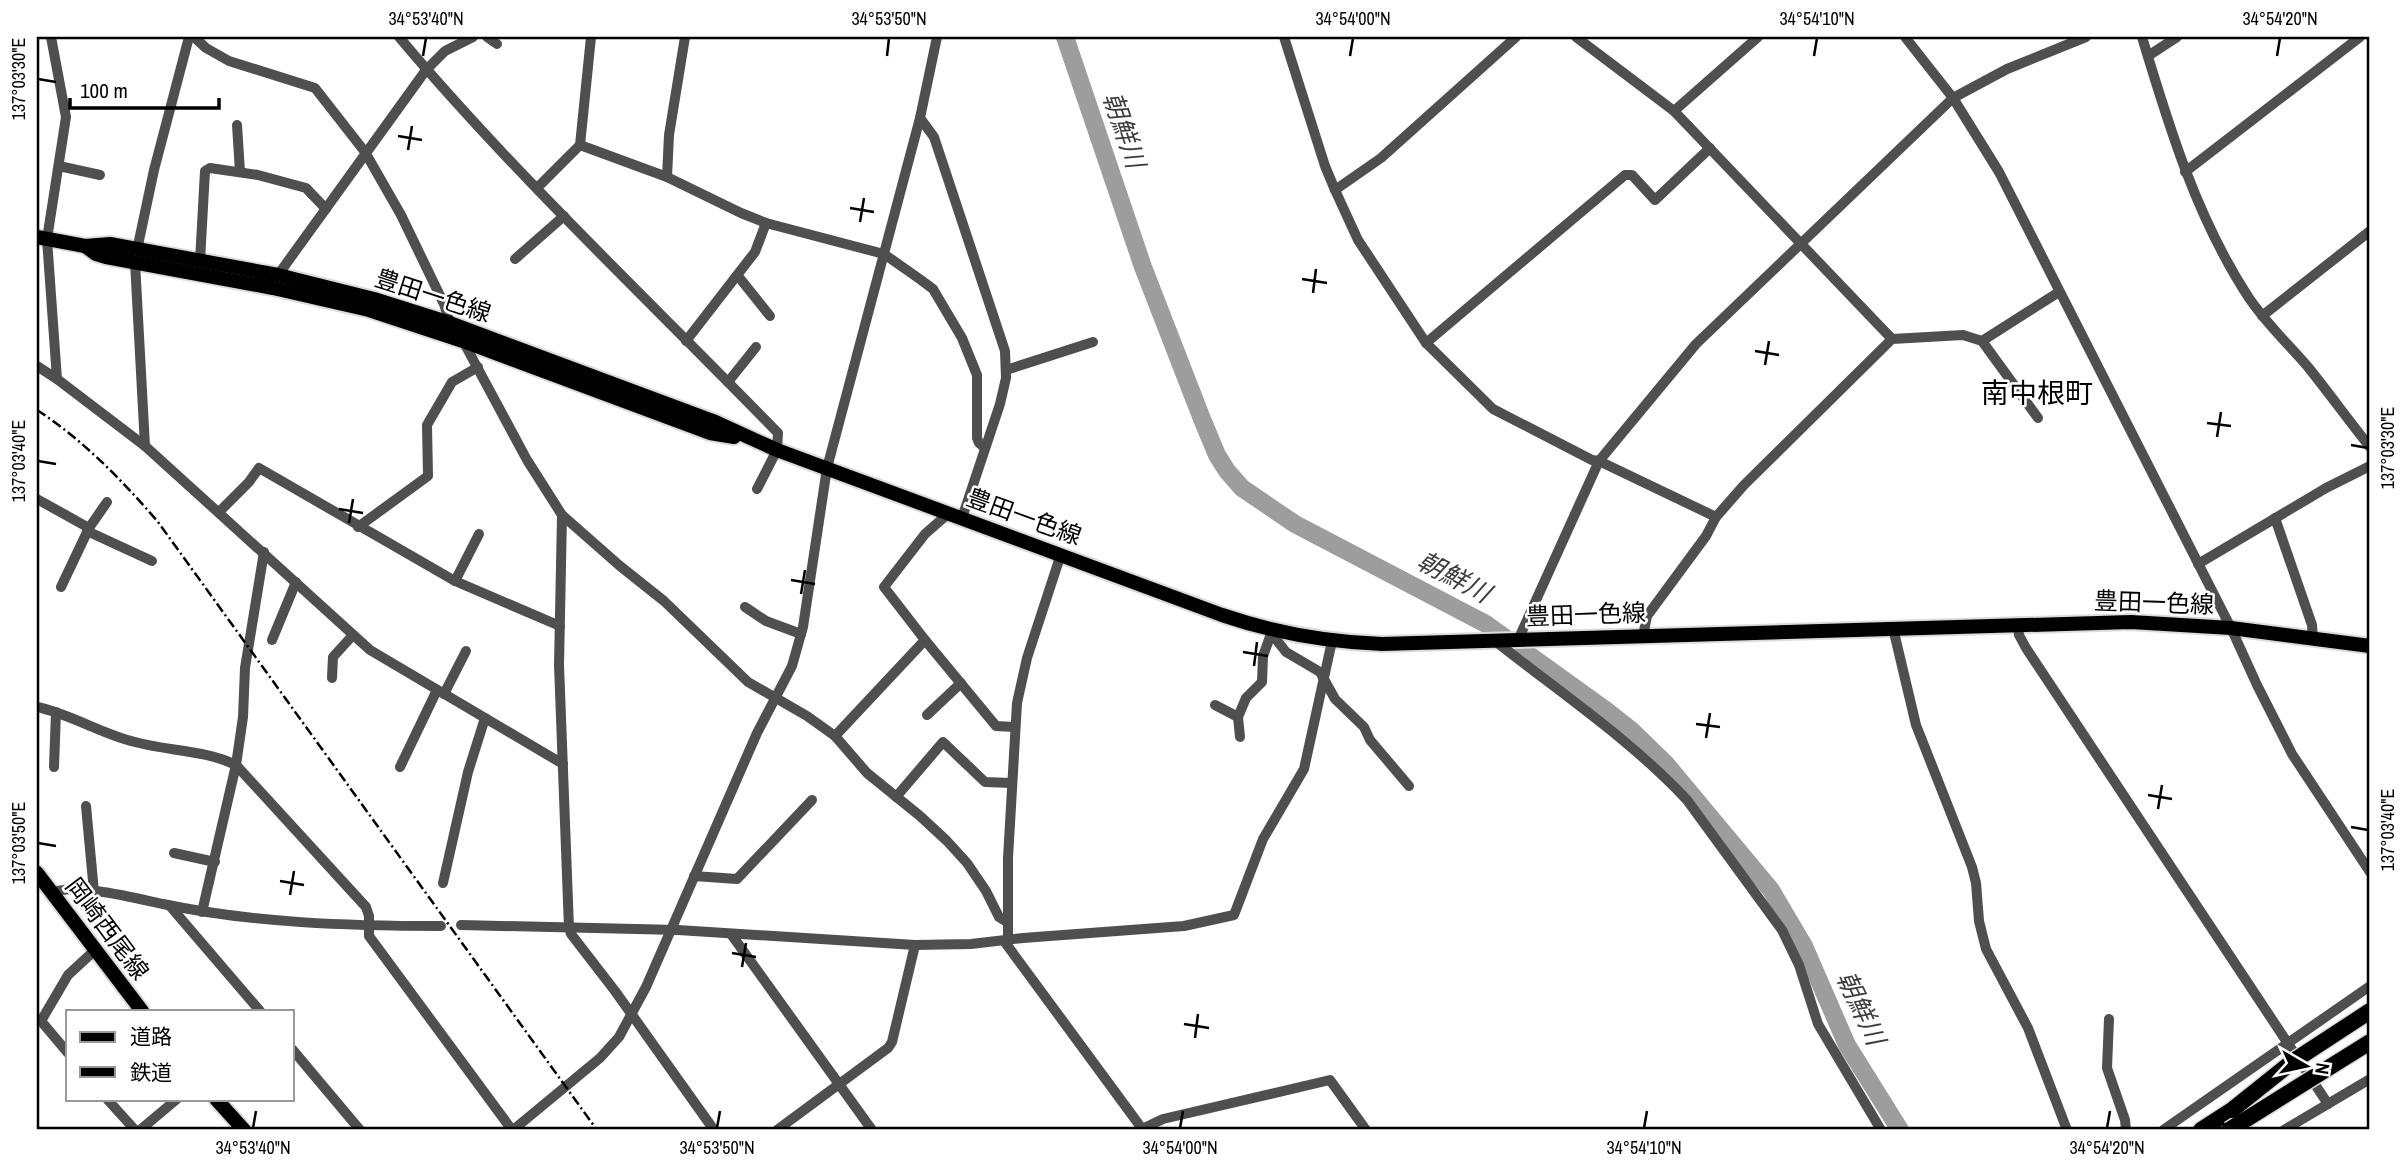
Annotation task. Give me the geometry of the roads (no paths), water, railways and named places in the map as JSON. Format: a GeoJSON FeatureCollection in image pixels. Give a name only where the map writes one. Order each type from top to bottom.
{"type":"FeatureCollection","features":[{"type":"Feature","properties":{"kind":"highway"},"geometry":{"type":"LineString","coordinates":[[2232,1110],[2292,1062],[2370,1011]]}},
{"type":"Feature","properties":{"kind":"highway"},"geometry":{"type":"LineString","coordinates":[[2201,1130],[2370,1024]]}},
{"type":"Feature","properties":{"kind":"highway"},"geometry":{"type":"LineString","coordinates":[[2229,1130],[2370,1042]]}},
{"type":"Feature","properties":{"kind":"highway"},"geometry":{"type":"LineString","coordinates":[[2239,1130],[2370,1056]]}},
{"type":"Feature","properties":{"kind":"main road","name":"豊田一色線"},"geometry":{"type":"LineString","coordinates":[[42,238],[85,246],[106,257],[136,256],[200,261],[278,275],[374,299],[450,323],[713,421],[752,441],[1270,632],[1332,641],[1382,644],[2155,622],[2231,628],[2370,646]]}},
{"type":"Feature","properties":{"kind":"main road","name":"豊田一色線"},"geometry":{"type":"LineString","coordinates":[[136,256],[341,303],[463,341],[710,433],[752,441]]}},
{"type":"Feature","properties":{"kind":"main road","name":"岡崎西尾線"},"geometry":{"type":"LineString","coordinates":[[37,873],[141,1010]]}},
{"type":"Feature","properties":{"kind":"main road"},"geometry":{"type":"LineString","coordinates":[[217,1100],[244,1130]]}},
{"type":"Feature","properties":{"kind":"street"},"geometry":{"type":"LineString","coordinates":[[51,37],[65,117],[59,166],[42,238],[57,379]]}},
{"type":"Feature","properties":{"kind":"street"},"geometry":{"type":"LineString","coordinates":[[145,446],[136,256],[154,170],[189,37]]}},
{"type":"Feature","properties":{"kind":"street"},"geometry":{"type":"LineString","coordinates":[[194,37],[206,48],[229,61],[315,88],[365,152],[401,215],[444,304],[450,323]]}},
{"type":"Feature","properties":{"kind":"street"},"geometry":{"type":"LineString","coordinates":[[398,37],[537,188],[778,433],[777,450],[757,489]]}},
{"type":"Feature","properties":{"kind":"street"},"geometry":{"type":"LineString","coordinates":[[278,275],[426,70],[445,51],[473,37]]}},
{"type":"Feature","properties":{"kind":"street"},"geometry":{"type":"LineString","coordinates":[[487,37],[497,44]]}},
{"type":"Feature","properties":{"kind":"street"},"geometry":{"type":"LineString","coordinates":[[537,188],[580,145],[591,37]]}},
{"type":"Feature","properties":{"kind":"street"},"geometry":{"type":"LineString","coordinates":[[667,177],[669,135],[685,37]]}},
{"type":"Feature","properties":{"kind":"street"},"geometry":{"type":"LineString","coordinates":[[37,706],[135,743],[220,757],[236,765],[366,907],[372,939],[513,1130],[600,1058],[619,1037],[670,931],[748,752],[792,666],[801,634],[827,468],[920,118],[937,37]]}},
{"type":"Feature","properties":{"kind":"street"},"geometry":{"type":"LineString","coordinates":[[1284,37],[1325,166],[1358,240],[1426,343],[1493,409],[1592,460],[1716,517]]}},
{"type":"Feature","properties":{"kind":"street"},"geometry":{"type":"LineString","coordinates":[[1335,190],[1381,158],[1517,37]]}},
{"type":"Feature","properties":{"kind":"street"},"geometry":{"type":"LineString","coordinates":[[1576,37],[1674,111],[1892,339]]}},
{"type":"Feature","properties":{"kind":"street"},"geometry":{"type":"LineString","coordinates":[[1674,111],[1758,37]]}},
{"type":"Feature","properties":{"kind":"street"},"geometry":{"type":"LineString","coordinates":[[1905,37],[1953,99],[1999,172],[2231,628],[2292,754],[2370,872]]}},
{"type":"Feature","properties":{"kind":"street"},"geometry":{"type":"LineString","coordinates":[[1523,640],[1599,461],[1696,344],[1953,99],[2068,40],[2086,37]]}},
{"type":"Feature","properties":{"kind":"street"},"geometry":{"type":"LineString","coordinates":[[2142,37],[2185,172],[2240,283],[2262,316],[2309,369],[2370,447]]}},
{"type":"Feature","properties":{"kind":"street"},"geometry":{"type":"LineString","coordinates":[[2148,56],[2177,37]]}},
{"type":"Feature","properties":{"kind":"street"},"geometry":{"type":"LineString","coordinates":[[2185,172],[2360,37]]}},
{"type":"Feature","properties":{"kind":"street"},"geometry":{"type":"LineString","coordinates":[[920,118],[934,137],[1005,351],[1006,370],[1000,404],[985,448],[955,516],[925,534],[884,587],[996,726],[1014,727]]}},
{"type":"Feature","properties":{"kind":"street"},"geometry":{"type":"LineString","coordinates":[[237,125],[240,172]]}},
{"type":"Feature","properties":{"kind":"street"},"geometry":{"type":"LineString","coordinates":[[580,145],[667,177],[741,214],[766,223],[884,254],[933,289],[962,338],[977,375],[977,438],[985,448]]}},
{"type":"Feature","properties":{"kind":"street"},"geometry":{"type":"LineString","coordinates":[[1426,343],[1625,175],[1632,176],[1655,201],[1710,148]]}},
{"type":"Feature","properties":{"kind":"street"},"geometry":{"type":"LineString","coordinates":[[59,166],[100,175]]}},
{"type":"Feature","properties":{"kind":"street"},"geometry":{"type":"LineString","coordinates":[[200,261],[205,171],[210,168],[240,172],[306,188],[326,209]]}},
{"type":"Feature","properties":{"kind":"street"},"geometry":{"type":"LineString","coordinates":[[515,259],[564,216]]}},
{"type":"Feature","properties":{"kind":"street"},"geometry":{"type":"LineString","coordinates":[[686,341],[755,253],[766,223]]}},
{"type":"Feature","properties":{"kind":"street"},"geometry":{"type":"LineString","coordinates":[[2262,316],[2370,232]]}},
{"type":"Feature","properties":{"kind":"street"},"geometry":{"type":"LineString","coordinates":[[737,276],[770,316]]}},
{"type":"Feature","properties":{"kind":"street"},"geometry":{"type":"LineString","coordinates":[[1982,341],[2059,292]]}},
{"type":"Feature","properties":{"kind":"street"},"geometry":{"type":"LineString","coordinates":[[1643,636],[1647,616],[1706,536],[1716,517],[1744,485],[1892,339],[1962,335],[1982,341],[2038,418]]}},
{"type":"Feature","properties":{"kind":"street"},"geometry":{"type":"LineString","coordinates":[[463,341],[527,460],[562,515],[664,601],[748,681],[835,736],[867,773],[920,816],[967,863],[986,891],[999,918],[1007,922]]}},
{"type":"Feature","properties":{"kind":"street"},"geometry":{"type":"LineString","coordinates":[[1006,370],[1093,342]]}},
{"type":"Feature","properties":{"kind":"street"},"geometry":{"type":"LineString","coordinates":[[728,382],[756,347]]}},
{"type":"Feature","properties":{"kind":"street"},"geometry":{"type":"LineString","coordinates":[[37,366],[145,446],[370,650],[563,764]]}},
{"type":"Feature","properties":{"kind":"street"},"geometry":{"type":"LineString","coordinates":[[358,527],[428,476],[427,425],[452,383],[478,367]]}},
{"type":"Feature","properties":{"kind":"street"},"geometry":{"type":"LineString","coordinates":[[2197,564],[2275,517],[2370,466]]}},
{"type":"Feature","properties":{"kind":"street"},"geometry":{"type":"LineString","coordinates":[[219,512],[259,468],[455,581],[560,625]]}},
{"type":"Feature","properties":{"kind":"street"},"geometry":{"type":"LineString","coordinates":[[37,499],[88,530],[152,561]]}},
{"type":"Feature","properties":{"kind":"street"},"geometry":{"type":"LineString","coordinates":[[61,587],[88,530],[107,502]]}},
{"type":"Feature","properties":{"kind":"street"},"geometry":{"type":"LineString","coordinates":[[562,515],[559,678],[569,928],[714,1130]]}},
{"type":"Feature","properties":{"kind":"street"},"geometry":{"type":"LineString","coordinates":[[2275,517],[2312,625],[2313,638]]}},
{"type":"Feature","properties":{"kind":"street"},"geometry":{"type":"LineString","coordinates":[[455,581],[479,534]]}},
{"type":"Feature","properties":{"kind":"street"},"geometry":{"type":"LineString","coordinates":[[202,912],[236,765],[243,717],[245,668],[264,552]]}},
{"type":"Feature","properties":{"kind":"street"},"geometry":{"type":"LineString","coordinates":[[1061,554],[1027,658],[1014,727],[1006,941],[1142,1130],[1163,1119],[1330,1080],[1366,1130]]}},
{"type":"Feature","properties":{"kind":"street"},"geometry":{"type":"LineString","coordinates":[[272,640],[296,582]]}},
{"type":"Feature","properties":{"kind":"street"},"geometry":{"type":"LineString","coordinates":[[745,607],[766,621],[801,634]]}},
{"type":"Feature","properties":{"kind":"street"},"geometry":{"type":"LineString","coordinates":[[2018,625],[2019,635],[2026,648],[2328,1104]]}},
{"type":"Feature","properties":{"kind":"street"},"geometry":{"type":"LineString","coordinates":[[1893,628],[1916,725],[1972,867],[1979,921],[1986,949],[2028,1028],[2067,1130]]}},
{"type":"Feature","properties":{"kind":"street"},"geometry":{"type":"LineString","coordinates":[[1270,632],[1282,648],[1310,664],[1325,680],[1335,699],[1364,727],[1370,740],[1409,786]]}},
{"type":"Feature","properties":{"kind":"street"},"geometry":{"type":"LineString","coordinates":[[1240,737],[1238,717],[1246,698],[1257,690],[1262,682],[1263,656],[1270,632]]}},
{"type":"Feature","properties":{"kind":"street"},"geometry":{"type":"LineString","coordinates":[[332,678],[333,657],[353,635]]}},
{"type":"Feature","properties":{"kind":"street"},"geometry":{"type":"LineString","coordinates":[[835,736],[925,640]]}},
{"type":"Feature","properties":{"kind":"street"},"geometry":{"type":"LineString","coordinates":[[1496,640],[1600,722],[1687,800],[1782,930],[1799,965],[1818,1024],[1881,1130]]}},
{"type":"Feature","properties":{"kind":"street"},"geometry":{"type":"LineString","coordinates":[[461,925],[670,931],[915,945],[971,944],[1184,926],[1234,915],[1263,839],[1304,769],[1332,641]]}},
{"type":"Feature","properties":{"kind":"street"},"geometry":{"type":"LineString","coordinates":[[400,767],[466,651]]}},
{"type":"Feature","properties":{"kind":"street"},"geometry":{"type":"LineString","coordinates":[[927,715],[961,684]]}},
{"type":"Feature","properties":{"kind":"street"},"geometry":{"type":"LineString","coordinates":[[1216,705],[1238,717]]}},
{"type":"Feature","properties":{"kind":"street"},"geometry":{"type":"LineString","coordinates":[[54,766],[56,712]]}},
{"type":"Feature","properties":{"kind":"street"},"geometry":{"type":"LineString","coordinates":[[443,883],[468,772],[485,718]]}},
{"type":"Feature","properties":{"kind":"street"},"geometry":{"type":"LineString","coordinates":[[896,797],[943,742],[985,782],[1011,783]]}},
{"type":"Feature","properties":{"kind":"street"},"geometry":{"type":"LineString","coordinates":[[694,876],[737,879],[812,800]]}},
{"type":"Feature","properties":{"kind":"street"},"geometry":{"type":"LineString","coordinates":[[86,806],[94,892]]}},
{"type":"Feature","properties":{"kind":"street"},"geometry":{"type":"LineString","coordinates":[[174,853],[215,862]]}},
{"type":"Feature","properties":{"kind":"street"},"geometry":{"type":"LineString","coordinates":[[52,893],[61,890],[94,892],[202,912],[368,926],[441,926]]}},
{"type":"Feature","properties":{"kind":"street"},"geometry":{"type":"LineString","coordinates":[[170,906],[259,1010]]}},
{"type":"Feature","properties":{"kind":"street"},"geometry":{"type":"LineString","coordinates":[[732,934],[872,1130]]}},
{"type":"Feature","properties":{"kind":"street"},"geometry":{"type":"LineString","coordinates":[[777,1130],[888,1048],[892,1042],[915,945]]}},
{"type":"Feature","properties":{"kind":"street"},"geometry":{"type":"LineString","coordinates":[[66,1051],[39,1021],[68,975],[94,951]]}},
{"type":"Feature","properties":{"kind":"street"},"geometry":{"type":"LineString","coordinates":[[2163,1130],[2370,986]]}},
{"type":"Feature","properties":{"kind":"street"},"geometry":{"type":"LineString","coordinates":[[2109,1019],[2107,1068],[2126,1130]]}},
{"type":"Feature","properties":{"kind":"street"},"geometry":{"type":"LineString","coordinates":[[294,1051],[360,1130]]}},
{"type":"Feature","properties":{"kind":"street"},"geometry":{"type":"LineString","coordinates":[[2284,1130],[2370,1079]]}},
{"type":"Feature","properties":{"kind":"street"},"geometry":{"type":"LineString","coordinates":[[108,1100],[138,1130],[176,1100]]}},
{"type":"Feature","properties":{"kind":"waterway","name":"朝鮮川"},"geometry":{"type":"LineString","coordinates":[[1065,37],[1143,267],[1202,419],[1227,471],[1242,488],[1295,524],[1486,624],[1607,711],[1666,764],[1771,890],[1804,946],[1847,1045],[1900,1130]]}},
{"type":"Feature","properties":{"kind":"railway"},"geometry":{"type":"LineString","coordinates":[[37,410],[70,434],[101,462],[158,522],[597,1130]]}},
{"type":"Feature","properties":{"kind":"district","name":"南中根町"},"geometry":{"type":"Point","coordinates":[2037,393]}}]}
